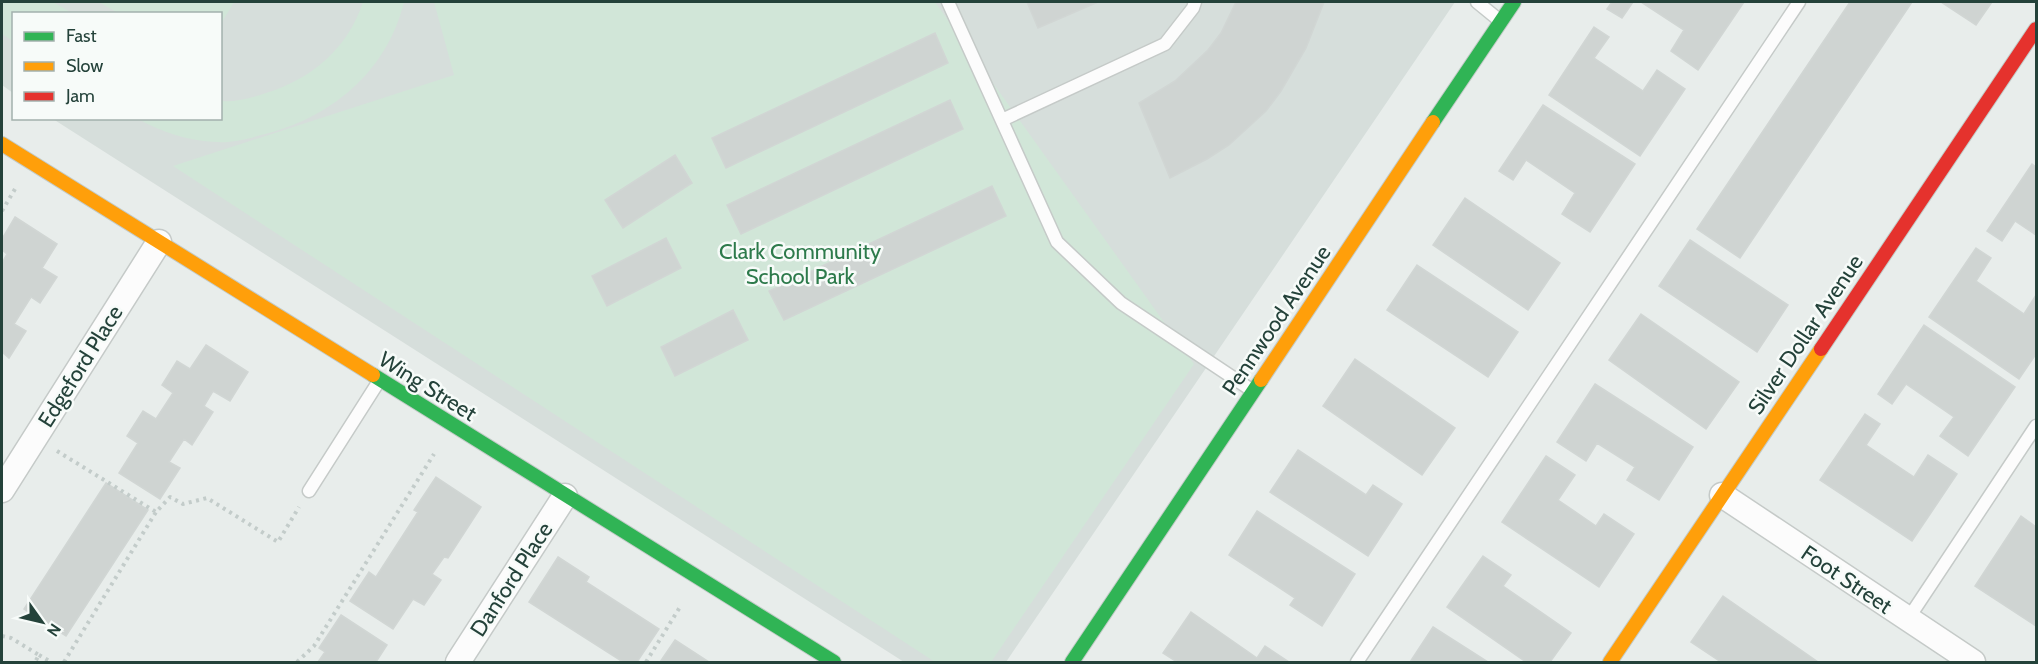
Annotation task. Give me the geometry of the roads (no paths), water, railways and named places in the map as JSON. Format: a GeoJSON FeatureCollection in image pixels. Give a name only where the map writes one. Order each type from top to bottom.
{"type":"FeatureCollection","features":[{"type":"Feature","properties":{"kind":"street","name":"Pennwood Avenue"},"geometry":{"type":"LineString","coordinates":[[1072,663],[1514,2]]}},
{"type":"Feature","properties":{"kind":"street","name":"Silver Dollar Avenue"},"geometry":{"type":"LineString","coordinates":[[1610,663],[2037,30]]}},
{"type":"Feature","properties":{"kind":"street","name":"Wing Street"},"geometry":{"type":"LineString","coordinates":[[2,144],[834,663]]}},
{"type":"Feature","properties":{"kind":"street","name":"Edgeford Place"},"geometry":{"type":"LineString","coordinates":[[2,490],[159,242]]}},
{"type":"Feature","properties":{"kind":"street","name":"Foot Street"},"geometry":{"type":"LineString","coordinates":[[1722,495],[1973,663]]}},
{"type":"Feature","properties":{"kind":"street","name":"Danford Place"},"geometry":{"type":"LineString","coordinates":[[460,662],[565,496]]}},
{"type":"Feature","properties":{"kind":"lane"},"geometry":{"type":"LineString","coordinates":[[948,2],[1057,242],[1121,303],[1254,392]]}},
{"type":"Feature","properties":{"kind":"lane"},"geometry":{"type":"LineString","coordinates":[[1002,120],[1165,44],[1193,8],[1195,2]]}},
{"type":"Feature","properties":{"kind":"lane"},"geometry":{"type":"LineString","coordinates":[[1477,2],[1500,21]]}},
{"type":"Feature","properties":{"kind":"lane"},"geometry":{"type":"LineString","coordinates":[[1358,663],[1799,2]]}},
{"type":"Feature","properties":{"kind":"lane"},"geometry":{"type":"LineString","coordinates":[[309,491],[380,380]]}},
{"type":"Feature","properties":{"kind":"lane"},"geometry":{"type":"LineString","coordinates":[[1908,619],[2037,426]]}},
{"type":"Feature","properties":{"kind":"park label","name":"Clark Community School Park"},"geometry":{"type":"Point","coordinates":[800,264]}}]}
